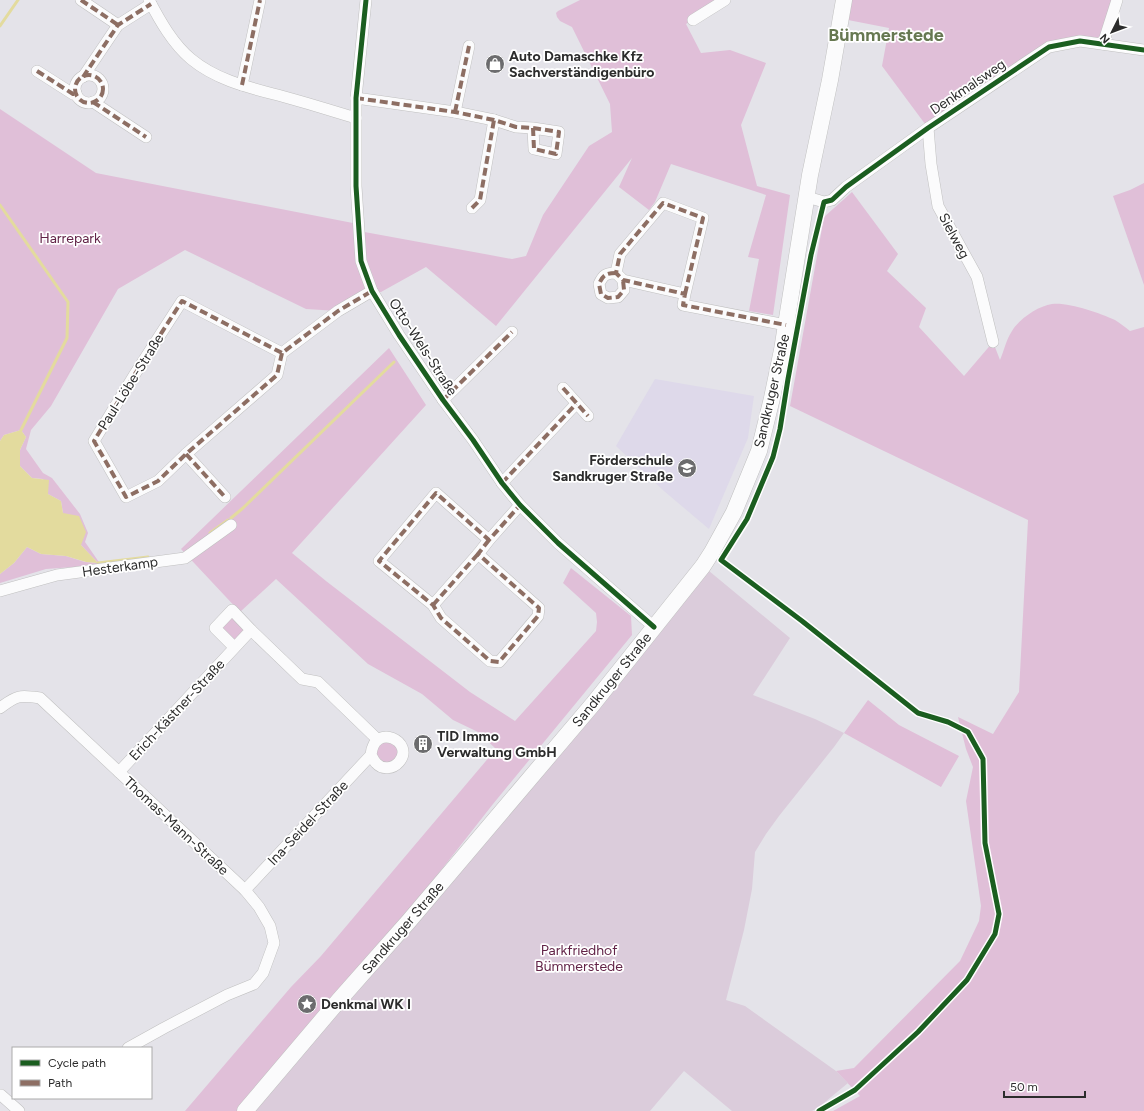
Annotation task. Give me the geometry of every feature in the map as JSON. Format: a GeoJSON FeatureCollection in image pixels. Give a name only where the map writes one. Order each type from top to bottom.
{"type":"FeatureCollection","features":[{"type":"Feature","properties":{"kind":"street"},"geometry":{"type":"LineString","coordinates":[[82,0],[118,25]]}},
{"type":"Feature","properties":{"kind":"street"},"geometry":{"type":"LineString","coordinates":[[242,85],[260,0]]}},
{"type":"Feature","properties":{"kind":"street","name":"Otto-Wels-Straße"},"geometry":{"type":"LineString","coordinates":[[366,0],[356,98],[356,186],[362,261],[372,292],[443,400],[473,440],[502,483],[520,505],[558,543],[654,627]]}},
{"type":"Feature","properties":{"kind":"street"},"geometry":{"type":"LineString","coordinates":[[693,20],[725,0]]}},
{"type":"Feature","properties":{"kind":"street","name":"Sandkruger Straße"},"geometry":{"type":"LineString","coordinates":[[245,1111],[593,704],[698,573],[712,552],[734,512],[759,451],[772,398],[786,325],[807,197],[844,0]]}},
{"type":"Feature","properties":{"kind":"street"},"geometry":{"type":"LineString","coordinates":[[1103,44],[1116,0]]}},
{"type":"Feature","properties":{"kind":"street"},"geometry":{"type":"LineString","coordinates":[[146,137],[93,102],[81,100],[76,93],[76,85],[118,25],[150,2],[171,37],[179,47],[204,69],[220,78],[356,118]]}},
{"type":"Feature","properties":{"kind":"street","name":"Denkmalsweg"},"geometry":{"type":"LineString","coordinates":[[807,197],[824,202],[832,200],[846,187],[928,128],[1049,47],[1080,41],[1144,50]]}},
{"type":"Feature","properties":{"kind":"street"},"geometry":{"type":"LineString","coordinates":[[455,112],[469,46]]}},
{"type":"Feature","properties":{"kind":"street"},"geometry":{"type":"LineString","coordinates":[[37,71],[73,94],[76,93]]}},
{"type":"Feature","properties":{"kind":"street"},"geometry":{"type":"LineString","coordinates":[[83,76],[91,75],[99,80],[101,84],[102,88],[100,97],[93,102]]}},
{"type":"Feature","properties":{"kind":"street"},"geometry":{"type":"LineString","coordinates":[[356,98],[455,112],[494,120],[516,127],[533,128]]}},
{"type":"Feature","properties":{"kind":"street"},"geometry":{"type":"LineString","coordinates":[[472,208],[480,200],[494,120]]}},
{"type":"Feature","properties":{"kind":"street","name":"Sielweg"},"geometry":{"type":"LineString","coordinates":[[928,128],[931,164],[938,206],[977,277],[993,342]]}},
{"type":"Feature","properties":{"kind":"street"},"geometry":{"type":"LineString","coordinates":[[685,294],[619,277],[620,254],[663,203],[703,218],[685,294],[682,305],[786,325]]}},
{"type":"Feature","properties":{"kind":"street"},"geometry":{"type":"LineString","coordinates":[[282,353],[338,311],[372,292]]}},
{"type":"Feature","properties":{"kind":"street","name":"Paul-Löbe-Straße"},"geometry":{"type":"LineString","coordinates":[[182,301],[282,353],[277,375],[186,454],[158,481],[126,497],[94,441],[182,301]]}},
{"type":"Feature","properties":{"kind":"street","name":"Otto-Wels-Straße"},"geometry":{"type":"LineString","coordinates":[[443,400],[512,332]]}},
{"type":"Feature","properties":{"kind":"street"},"geometry":{"type":"LineString","coordinates":[[563,388],[588,416]]}},
{"type":"Feature","properties":{"kind":"street"},"geometry":{"type":"LineString","coordinates":[[502,483],[576,404]]}},
{"type":"Feature","properties":{"kind":"street"},"geometry":{"type":"LineString","coordinates":[[186,454],[225,497]]}},
{"type":"Feature","properties":{"kind":"street"},"geometry":{"type":"LineString","coordinates":[[478,554],[539,608],[538,616],[499,662],[490,661],[441,618],[433,605],[379,561],[436,493],[489,540]]}},
{"type":"Feature","properties":{"kind":"street"},"geometry":{"type":"LineString","coordinates":[[433,605],[520,505]]}},
{"type":"Feature","properties":{"kind":"street","name":"Hesterkamp"},"geometry":{"type":"LineString","coordinates":[[0,591],[57,575],[185,558],[231,525]]}},
{"type":"Feature","properties":{"kind":"street","name":"Erich-Kästner-Straße"},"geometry":{"type":"LineString","coordinates":[[234,647],[215,628],[232,610],[302,679],[318,682],[377,739]]}},
{"type":"Feature","properties":{"kind":"street","name":"Erich-Kästner-Straße"},"geometry":{"type":"LineString","coordinates":[[119,772],[251,630]]}},
{"type":"Feature","properties":{"kind":"street","name":"Thomas-Mann-Straße"},"geometry":{"type":"LineString","coordinates":[[0,708],[11,700],[22,696],[40,698],[245,890],[259,907],[270,926],[274,943],[263,973],[254,984],[227,995],[130,1047]]}},
{"type":"Feature","properties":{"kind":"street"},"geometry":{"type":"LineString","coordinates":[[371,755],[377,764],[384,768],[390,768],[398,764],[402,758],[403,750],[399,742],[392,737],[377,739]]}},
{"type":"Feature","properties":{"kind":"street","name":"Ina-Seidel-Straße"},"geometry":{"type":"LineString","coordinates":[[245,890],[371,755],[372,747],[377,739]]}},
{"type":"Feature","properties":{"kind":"street"},"geometry":{"type":"LineString","coordinates":[[0,1095],[12,1092]]}},
{"type":"Feature","properties":{"kind":"street"},"geometry":{"type":"LineString","coordinates":[[0,1095],[19,1111]]}},
{"type":"Feature","properties":{"kind":"shaded area","name":"Förderschule Sandkruger Straße"},"geometry":{"type":"Polygon","coordinates":[[[655,379],[754,396],[748,438],[709,529],[664,491],[616,446],[655,379]]]}},
{"type":"Feature","properties":{"kind":"shaded area"},"geometry":{"type":"Polygon","coordinates":[[[21,430],[26,437],[20,450],[20,466],[32,478],[49,480],[48,494],[61,501],[63,513],[79,516],[86,532],[81,545],[98,563],[86,562],[66,556],[41,554],[27,547],[14,563],[0,574],[0,441],[4,435],[21,430]]]}},
{"type":"Feature","properties":{"kind":"green space","name":"Harrepark"},"geometry":{"type":"Polygon","coordinates":[[[580,0],[724,0],[686,24],[701,53],[730,50],[766,63],[741,125],[757,186],[790,195],[773,315],[749,311],[759,259],[748,257],[766,195],[671,164],[655,202],[649,210],[619,187],[632,158],[496,326],[426,267],[381,292],[372,292],[338,311],[306,309],[185,250],[118,289],[51,406],[31,430],[26,449],[43,473],[52,478],[80,514],[88,533],[85,542],[101,565],[46,569],[0,583],[0,574],[14,563],[27,547],[41,554],[66,556],[85,562],[98,563],[81,545],[63,513],[61,501],[48,494],[43,479],[32,478],[20,466],[20,450],[26,437],[21,430],[4,435],[0,441],[0,109],[96,173],[358,224],[359,231],[512,259],[526,256],[543,215],[589,146],[612,132],[610,104],[572,27],[560,21],[556,13],[580,0]]]}},
{"type":"Feature","properties":{"kind":"green space"},"geometry":{"type":"Polygon","coordinates":[[[851,0],[1114,0],[1100,41],[1049,47],[928,128],[882,66],[889,28],[848,20],[851,0]]]}},
{"type":"Feature","properties":{"kind":"green space"},"geometry":{"type":"Polygon","coordinates":[[[1144,183],[1144,285],[1113,196],[1144,183]]]}},
{"type":"Feature","properties":{"kind":"green space"},"geometry":{"type":"Polygon","coordinates":[[[852,192],[898,254],[887,271],[926,308],[919,327],[964,376],[993,342],[1000,360],[1008,338],[1015,326],[1029,314],[1047,305],[1067,305],[1101,314],[1115,320],[1130,331],[1144,327],[1144,1111],[833,1111],[860,1096],[836,1071],[854,1068],[960,961],[979,921],[981,906],[966,801],[973,767],[966,749],[958,717],[993,734],[1019,692],[1028,520],[790,406],[824,217],[852,192]]]}},
{"type":"Feature","properties":{"kind":"green space"},"geometry":{"type":"Polygon","coordinates":[[[389,348],[426,405],[292,553],[470,692],[515,721],[596,631],[596,613],[563,583],[571,568],[631,616],[632,635],[493,804],[343,995],[245,1111],[185,1111],[291,987],[321,956],[496,749],[478,732],[453,720],[422,694],[368,664],[276,579],[240,612],[181,549],[389,348]]]}},
{"type":"Feature","properties":{"kind":"green space","name":"Parkfriedhof Bümmerstede"},"geometry":{"type":"Polygon","coordinates":[[[703,566],[790,638],[753,695],[815,719],[844,733],[779,816],[755,852],[752,889],[744,930],[726,1000],[745,1006],[836,1071],[848,1083],[812,1111],[732,1111],[684,1071],[650,1111],[245,1111],[703,566]]]}},
{"type":"Feature","properties":{"kind":"green space"},"geometry":{"type":"Polygon","coordinates":[[[232,610],[251,630],[234,647],[215,628],[232,610]]]}},
{"type":"Feature","properties":{"kind":"green space"},"geometry":{"type":"Polygon","coordinates":[[[868,700],[899,725],[959,756],[941,787],[844,733],[868,700]]]}},
{"type":"Feature","properties":{"kind":"green space"},"geometry":{"type":"Polygon","coordinates":[[[392,737],[402,758],[384,768],[372,747],[392,737]]]}},
{"type":"Feature","properties":{"kind":"waterway"},"geometry":{"type":"LineString","coordinates":[[0,26],[18,0]]}},
{"type":"Feature","properties":{"kind":"waterway"},"geometry":{"type":"LineString","coordinates":[[0,205],[68,302],[67,338],[21,430]]}},
{"type":"Feature","properties":{"kind":"waterway"},"geometry":{"type":"LineString","coordinates":[[231,518],[394,362]]}},
{"type":"Feature","properties":{"kind":"waterway"},"geometry":{"type":"LineString","coordinates":[[210,533],[228,520]]}},
{"type":"Feature","properties":{"kind":"waterway"},"geometry":{"type":"LineString","coordinates":[[98,563],[148,557]]}},
{"type":"Feature","properties":{"kind":"marked path"},"geometry":{"type":"LineString","coordinates":[[81,0],[118,25]]}},
{"type":"Feature","properties":{"kind":"marked path"},"geometry":{"type":"LineString","coordinates":[[242,85],[260,0]]}},
{"type":"Feature","properties":{"kind":"marked path"},"geometry":{"type":"LineString","coordinates":[[83,77],[118,25],[151,4]]}},
{"type":"Feature","properties":{"kind":"marked path"},"geometry":{"type":"LineString","coordinates":[[455,112],[469,46]]}},
{"type":"Feature","properties":{"kind":"marked path"},"geometry":{"type":"LineString","coordinates":[[37,71],[73,94],[76,93]]}},
{"type":"Feature","properties":{"kind":"marked path"},"geometry":{"type":"LineString","coordinates":[[89,75],[99,79],[103,89],[99,99],[89,103],[79,99],[75,89],[79,79],[89,75]]}},
{"type":"Feature","properties":{"kind":"marked path"},"geometry":{"type":"LineString","coordinates":[[356,98],[455,112],[494,120],[516,127],[533,128],[559,132],[556,154],[534,149],[533,128]]}},
{"type":"Feature","properties":{"kind":"marked path"},"geometry":{"type":"LineString","coordinates":[[93,102],[146,137]]}},
{"type":"Feature","properties":{"kind":"marked path"},"geometry":{"type":"LineString","coordinates":[[472,208],[480,200],[494,120]]}},
{"type":"Feature","properties":{"kind":"marked path"},"geometry":{"type":"LineString","coordinates":[[685,294],[703,218],[663,203],[620,254],[616,273],[623,280],[685,294],[683,305],[786,325]]}},
{"type":"Feature","properties":{"kind":"marked path"},"geometry":{"type":"LineString","coordinates":[[616,273],[607,274],[602,278],[599,284],[601,294],[608,298],[618,297],[624,290],[623,280]]}},
{"type":"Feature","properties":{"kind":"marked path"},"geometry":{"type":"LineString","coordinates":[[282,353],[277,375],[186,454],[158,481],[126,497],[94,441],[182,301],[282,353],[338,311],[372,291]]}},
{"type":"Feature","properties":{"kind":"marked path"},"geometry":{"type":"LineString","coordinates":[[443,400],[512,332]]}},
{"type":"Feature","properties":{"kind":"marked path"},"geometry":{"type":"LineString","coordinates":[[563,388],[588,416]]}},
{"type":"Feature","properties":{"kind":"marked path"},"geometry":{"type":"LineString","coordinates":[[502,483],[576,404]]}},
{"type":"Feature","properties":{"kind":"marked path"},"geometry":{"type":"LineString","coordinates":[[186,454],[225,497]]}},
{"type":"Feature","properties":{"kind":"marked path"},"geometry":{"type":"LineString","coordinates":[[489,540],[478,554],[539,608],[538,616],[499,662],[490,661],[441,618],[433,605],[379,561],[436,493],[489,540],[520,505]]}},
{"type":"Feature","properties":{"kind":"marked path"},"geometry":{"type":"LineString","coordinates":[[433,605],[478,554]]}},
{"type":"Feature","properties":{"kind":"cycle path"},"geometry":{"type":"LineString","coordinates":[[366,0],[356,98],[356,186],[361,261],[372,291],[399,335],[443,400],[473,440],[502,483],[520,505],[558,543],[654,627]]}},
{"type":"Feature","properties":{"kind":"cycle path"},"geometry":{"type":"LineString","coordinates":[[819,1111],[855,1090],[918,1032],[967,980],[995,934],[999,914],[985,843],[983,759],[968,732],[948,722],[918,713],[802,621],[721,560],[747,519],[773,457],[780,429],[811,255],[824,202],[832,200],[846,187],[928,128],[1049,47],[1080,41],[1144,50]]}},
{"type":"Feature","properties":{"kind":"place","name":"Auto Damaschke Kfz Sachverständigenbüro"},"geometry":{"type":"Point","coordinates":[495,64]}},
{"type":"Feature","properties":{"kind":"place","name":"Förderschule Sandkruger Straße"},"geometry":{"type":"Point","coordinates":[687,468]}},
{"type":"Feature","properties":{"kind":"place","name":"TID Immo Verwaltung GmbH"},"geometry":{"type":"Point","coordinates":[423,744]}},
{"type":"Feature","properties":{"kind":"place","name":"Denkmal WK I"},"geometry":{"type":"Point","coordinates":[307,1004]}},
{"type":"Feature","properties":{"kind":"district","name":"Bümmerstede"},"geometry":{"type":"Point","coordinates":[886,35]}}]}
